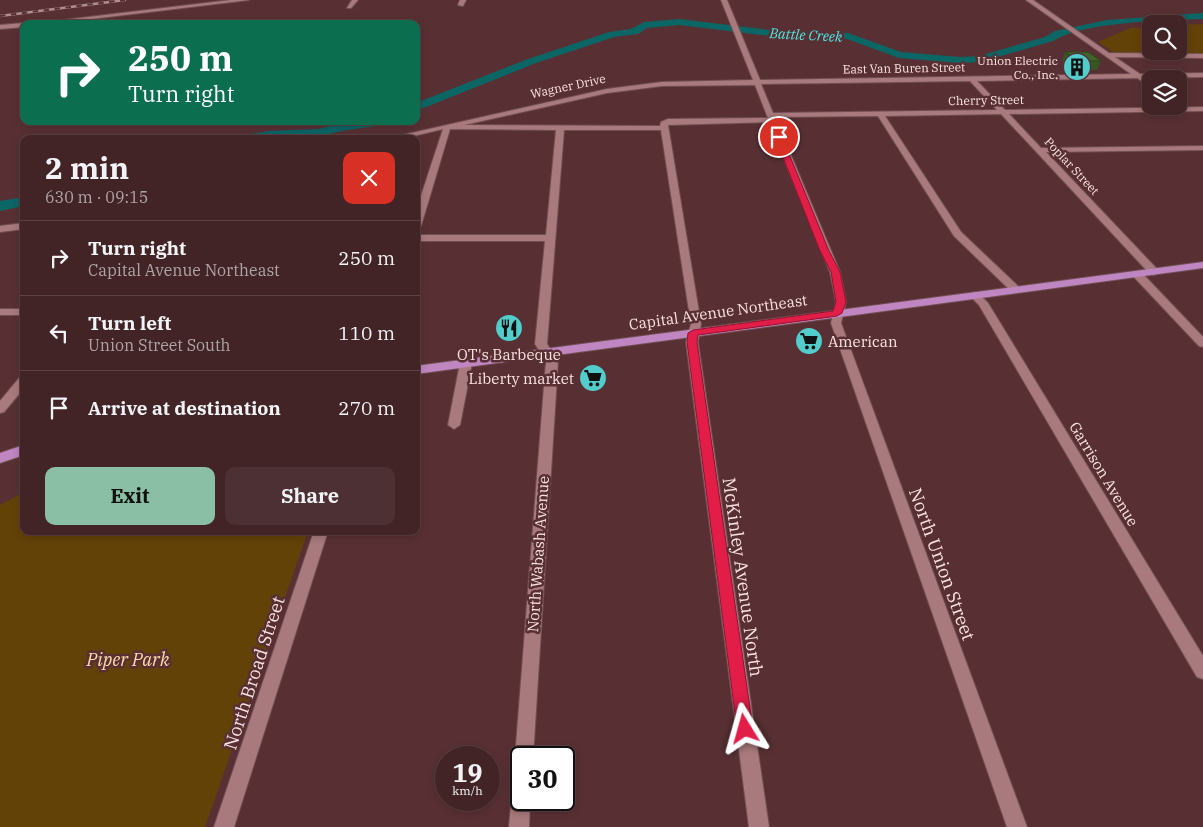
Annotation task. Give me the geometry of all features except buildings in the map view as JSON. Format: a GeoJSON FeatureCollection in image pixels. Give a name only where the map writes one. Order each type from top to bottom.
{"type":"FeatureCollection","features":[{"type":"Feature","properties":{"kind":"main road","name":"Capital Avenue Northeast"},"geometry":{"type":"LineString","coordinates":[[420,369],[1203,265]]}},
{"type":"Feature","properties":{"kind":"main road"},"geometry":{"type":"LineString","coordinates":[[0,458],[20,451]]}},
{"type":"Feature","properties":{"kind":"street"},"geometry":{"type":"LineString","coordinates":[[68,20],[246,0]]}},
{"type":"Feature","properties":{"kind":"street"},"geometry":{"type":"LineString","coordinates":[[349,7],[355,0]]}},
{"type":"Feature","properties":{"kind":"street","name":"North Union Street"},"geometry":{"type":"LineString","coordinates":[[724,0],[825,251],[836,272],[841,302],[836,323],[1017,827]]}},
{"type":"Feature","properties":{"kind":"street"},"geometry":{"type":"LineString","coordinates":[[1029,0],[1142,79]]}},
{"type":"Feature","properties":{"kind":"street"},"geometry":{"type":"LineString","coordinates":[[0,27],[20,25]]}},
{"type":"Feature","properties":{"kind":"street"},"geometry":{"type":"LineString","coordinates":[[1108,55],[1203,56]]}},
{"type":"Feature","properties":{"kind":"street","name":"East Van Buren Street"},"geometry":{"type":"LineString","coordinates":[[756,82],[1203,75]]}},
{"type":"Feature","properties":{"kind":"street","name":"Poplar Street"},"geometry":{"type":"LineString","coordinates":[[971,78],[1154,272]]}},
{"type":"Feature","properties":{"kind":"street","name":"Wagner Drive"},"geometry":{"type":"LineString","coordinates":[[407,135],[533,106],[633,87],[680,83],[756,82]]}},
{"type":"Feature","properties":{"kind":"street"},"geometry":{"type":"LineString","coordinates":[[1187,109],[1197,116]]}},
{"type":"Feature","properties":{"kind":"street","name":"Cherry Street"},"geometry":{"type":"LineString","coordinates":[[1187,109],[1203,109]]}},
{"type":"Feature","properties":{"kind":"street","name":"Cherry Street"},"geometry":{"type":"LineString","coordinates":[[446,126],[560,128],[664,126],[668,121],[880,113],[1142,110]]}},
{"type":"Feature","properties":{"kind":"street"},"geometry":{"type":"LineString","coordinates":[[880,113],[957,234],[1016,290]]}},
{"type":"Feature","properties":{"kind":"street"},"geometry":{"type":"LineString","coordinates":[[420,214],[447,131],[446,126]]}},
{"type":"Feature","properties":{"kind":"street","name":"McKinley Avenue North"},"geometry":{"type":"LineString","coordinates":[[664,126],[696,324],[692,342],[759,827]]}},
{"type":"Feature","properties":{"kind":"street","name":"North Wabash Avenue"},"geometry":{"type":"LineString","coordinates":[[525,746],[552,361],[541,344],[560,128]]}},
{"type":"Feature","properties":{"kind":"street"},"geometry":{"type":"LineString","coordinates":[[1040,150],[1203,148]]}},
{"type":"Feature","properties":{"kind":"street"},"geometry":{"type":"LineString","coordinates":[[0,229],[19,227]]}},
{"type":"Feature","properties":{"kind":"street"},"geometry":{"type":"LineString","coordinates":[[0,241],[19,227]]}},
{"type":"Feature","properties":{"kind":"street"},"geometry":{"type":"LineString","coordinates":[[420,238],[550,238]]}},
{"type":"Feature","properties":{"kind":"street"},"geometry":{"type":"LineString","coordinates":[[1138,274],[1203,344]]}},
{"type":"Feature","properties":{"kind":"street","name":"Garrison Avenue"},"geometry":{"type":"LineString","coordinates":[[974,295],[983,303],[1203,671]]}},
{"type":"Feature","properties":{"kind":"street"},"geometry":{"type":"LineString","coordinates":[[0,312],[20,312]]}},
{"type":"Feature","properties":{"kind":"street"},"geometry":{"type":"LineString","coordinates":[[454,425],[466,363]]}},
{"type":"Feature","properties":{"kind":"street"},"geometry":{"type":"LineString","coordinates":[[0,409],[20,385]]}},
{"type":"Feature","properties":{"kind":"street","name":"North Broad Street"},"geometry":{"type":"LineString","coordinates":[[224,827],[320,535]]}},
{"type":"Feature","properties":{"kind":"street"},"geometry":{"type":"LineString","coordinates":[[519,827],[520,811]]}},
{"type":"Feature","properties":{"kind":"green space"},"geometry":{"type":"Polygon","coordinates":[[[1203,24],[1203,54],[1187,54],[1187,25],[1203,24]]]}},
{"type":"Feature","properties":{"kind":"green space"},"geometry":{"type":"Polygon","coordinates":[[[1142,27],[1142,54],[1116,54],[1098,42],[1130,28],[1142,27]]]}},
{"type":"Feature","properties":{"kind":"green space","name":"Piper Park"},"geometry":{"type":"Polygon","coordinates":[[[20,494],[20,535],[307,535],[205,827],[0,827],[0,505],[20,494]]]}},
{"type":"Feature","properties":{"kind":"waterway","name":"Battle Creek"},"geometry":{"type":"LineString","coordinates":[[420,105],[532,61],[613,34],[634,32],[644,25],[679,22],[770,33],[848,36],[899,55],[960,60],[980,59],[1049,39],[1059,33],[1107,23],[1203,16]]}},
{"type":"Feature","properties":{"kind":"waterway","name":"Battle Creek"},"geometry":{"type":"LineString","coordinates":[[269,135],[319,133],[353,125]]}},
{"type":"Feature","properties":{"kind":"waterway","name":"Battle Creek"},"geometry":{"type":"LineString","coordinates":[[0,206],[20,202]]}},
{"type":"Feature","properties":{"kind":"railway"},"geometry":{"type":"LineString","coordinates":[[0,16],[125,0]]}},
{"type":"Feature","properties":{"kind":"place","name":"Union Electric Co., Inc."},"geometry":{"type":"Point","coordinates":[1077,67]}},
{"type":"Feature","properties":{"kind":"place","name":"OT's Barbeque"},"geometry":{"type":"Point","coordinates":[509,328]}},
{"type":"Feature","properties":{"kind":"place","name":"American"},"geometry":{"type":"Point","coordinates":[809,341]}},
{"type":"Feature","properties":{"kind":"place","name":"Liberty market"},"geometry":{"type":"Point","coordinates":[593,378]}},
{"type":"Feature","properties":{"kind":"route"},"geometry":{"type":"LineString","coordinates":[[745,729],[692,342],[693,333],[837,313],[841,302],[836,272],[825,251],[779,137]]}}]}
